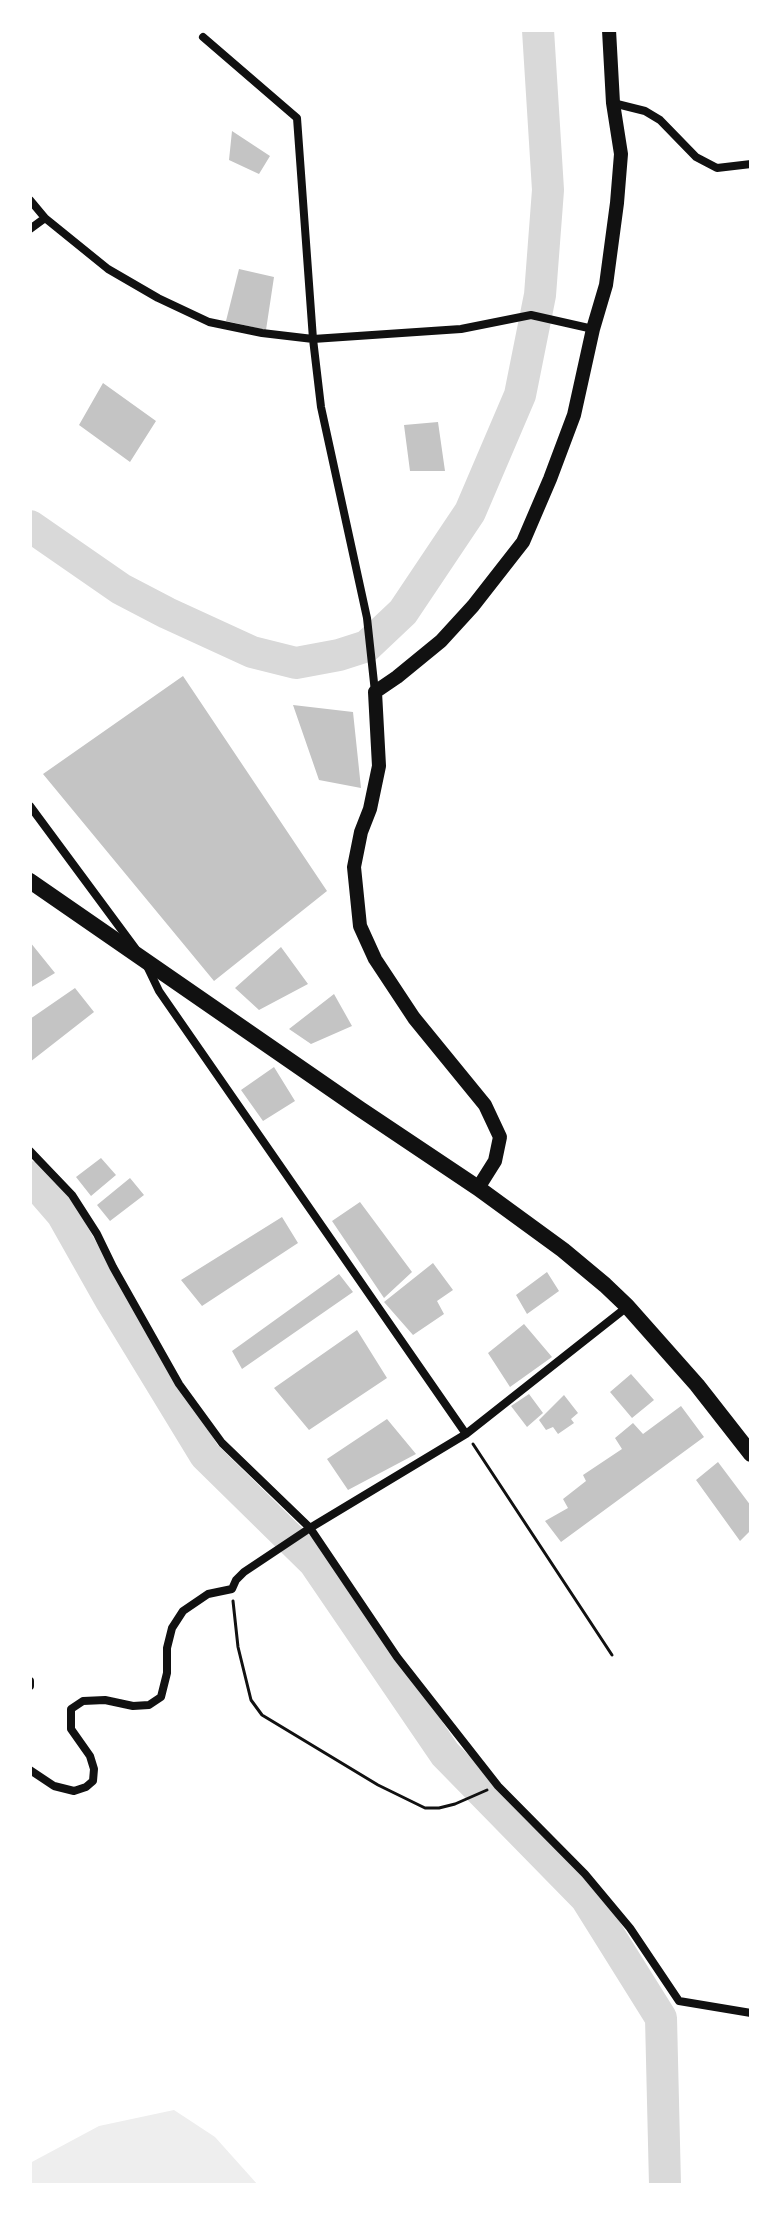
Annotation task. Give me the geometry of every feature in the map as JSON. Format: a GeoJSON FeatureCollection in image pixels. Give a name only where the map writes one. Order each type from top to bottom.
{"type":"FeatureCollection","features":[{"type":"Feature","properties":{"kind":"highway"},"geometry":{"type":"LineString","coordinates":[[30,881],[478,1188],[563,1250],[627,1306],[697,1385],[751,1454]]}},
{"type":"Feature","properties":{"kind":"main road"},"geometry":{"type":"LineString","coordinates":[[478,1188],[495,1161],[500,1137],[485,1105],[414,1018],[375,959],[360,926],[354,867],[379,766],[374,685],[397,677],[441,641],[523,542],[574,415],[589,328],[606,285],[617,203],[621,154],[613,103],[609,30]]}},
{"type":"Feature","properties":{"kind":"street"},"geometry":{"type":"LineString","coordinates":[[203,37],[297,118],[321,407],[367,618],[374,685]]}},
{"type":"Feature","properties":{"kind":"street"},"geometry":{"type":"LineString","coordinates":[[613,103],[645,111],[660,120],[696,157],[717,168],[751,164]]}},
{"type":"Feature","properties":{"kind":"street"},"geometry":{"type":"LineString","coordinates":[[30,200],[45,218],[108,269],[158,298],[209,322],[313,339],[461,329],[531,315],[589,328]]}},
{"type":"Feature","properties":{"kind":"street"},"geometry":{"type":"LineString","coordinates":[[30,229],[45,218]]}},
{"type":"Feature","properties":{"kind":"street"},"geometry":{"type":"LineString","coordinates":[[30,806],[142,957],[159,991],[466,1434]]}},
{"type":"Feature","properties":{"kind":"street"},"geometry":{"type":"LineString","coordinates":[[30,1151],[72,1195],[97,1234],[179,1384],[213,1431],[310,1528],[397,1657],[498,1786],[585,1874],[630,1928],[679,2001],[751,2013]]}},
{"type":"Feature","properties":{"kind":"street"},"geometry":{"type":"LineString","coordinates":[[30,1770],[54,1786],[74,1791],[86,1787],[93,1781],[94,1769],[90,1756],[71,1729],[71,1709],[83,1701],[149,1705],[161,1697],[172,1628],[183,1611],[208,1594],[232,1589],[244,1572],[310,1528],[466,1434],[627,1306]]}},
{"type":"Feature","properties":{"kind":"path"},"geometry":{"type":"LineString","coordinates":[[466,1434],[612,1655]]}},
{"type":"Feature","properties":{"kind":"path"},"geometry":{"type":"LineString","coordinates":[[232,1589],[238,1647],[251,1700],[262,1715],[378,1785],[425,1808],[455,1804],[498,1786]]}},
{"type":"Feature","properties":{"kind":"shaded area"},"geometry":{"type":"Polygon","coordinates":[[[174,2110],[215,2137],[258,2185],[30,2185],[30,2163],[99,2126],[174,2110]]]}},
{"type":"Feature","properties":{"kind":"building"},"geometry":{"type":"Polygon","coordinates":[[[232,131],[270,156],[259,174],[229,160],[232,131]]]}},
{"type":"Feature","properties":{"kind":"building"},"geometry":{"type":"Polygon","coordinates":[[[239,269],[274,277],[266,330],[226,321],[239,269]]]}},
{"type":"Feature","properties":{"kind":"building"},"geometry":{"type":"Polygon","coordinates":[[[103,383],[156,421],[130,462],[79,425],[103,383]]]}},
{"type":"Feature","properties":{"kind":"building"},"geometry":{"type":"Polygon","coordinates":[[[438,422],[445,471],[410,471],[404,425],[438,422]]]}},
{"type":"Feature","properties":{"kind":"building"},"geometry":{"type":"Polygon","coordinates":[[[183,676],[327,891],[214,981],[43,774],[183,676]]]}},
{"type":"Feature","properties":{"kind":"building"},"geometry":{"type":"Polygon","coordinates":[[[293,705],[353,712],[361,788],[319,780],[293,705]]]}},
{"type":"Feature","properties":{"kind":"building"},"geometry":{"type":"Polygon","coordinates":[[[30,942],[55,973],[30,988],[30,942]]]}},
{"type":"Feature","properties":{"kind":"building"},"geometry":{"type":"Polygon","coordinates":[[[281,947],[308,984],[259,1010],[235,988],[281,947]]]}},
{"type":"Feature","properties":{"kind":"building"},"geometry":{"type":"Polygon","coordinates":[[[75,988],[94,1012],[30,1062],[30,1019],[75,988]]]}},
{"type":"Feature","properties":{"kind":"building"},"geometry":{"type":"Polygon","coordinates":[[[334,994],[352,1026],[311,1044],[289,1029],[334,994]]]}},
{"type":"Feature","properties":{"kind":"building"},"geometry":{"type":"Polygon","coordinates":[[[274,1067],[295,1101],[263,1121],[241,1090],[274,1067]]]}},
{"type":"Feature","properties":{"kind":"building"},"geometry":{"type":"Polygon","coordinates":[[[101,1158],[116,1175],[91,1196],[76,1177],[101,1158]]]}},
{"type":"Feature","properties":{"kind":"building"},"geometry":{"type":"Polygon","coordinates":[[[130,1178],[144,1195],[110,1221],[97,1205],[130,1178]]]}},
{"type":"Feature","properties":{"kind":"building"},"geometry":{"type":"Polygon","coordinates":[[[360,1202],[412,1272],[384,1298],[332,1221],[360,1202]]]}},
{"type":"Feature","properties":{"kind":"building"},"geometry":{"type":"Polygon","coordinates":[[[282,1217],[298,1243],[202,1306],[181,1280],[282,1217]]]}},
{"type":"Feature","properties":{"kind":"building"},"geometry":{"type":"Polygon","coordinates":[[[433,1263],[453,1290],[437,1301],[444,1314],[413,1335],[384,1302],[433,1263]]]}},
{"type":"Feature","properties":{"kind":"building"},"geometry":{"type":"Polygon","coordinates":[[[547,1272],[559,1291],[527,1314],[516,1295],[547,1272]]]}},
{"type":"Feature","properties":{"kind":"building"},"geometry":{"type":"Polygon","coordinates":[[[339,1274],[353,1292],[242,1369],[232,1351],[339,1274]]]}},
{"type":"Feature","properties":{"kind":"building"},"geometry":{"type":"Polygon","coordinates":[[[524,1324],[552,1357],[510,1387],[488,1353],[524,1324]]]}},
{"type":"Feature","properties":{"kind":"building"},"geometry":{"type":"Polygon","coordinates":[[[357,1330],[387,1378],[309,1430],[274,1388],[357,1330]]]}},
{"type":"Feature","properties":{"kind":"building"},"geometry":{"type":"Polygon","coordinates":[[[631,1374],[654,1400],[632,1418],[610,1392],[631,1374]]]}},
{"type":"Feature","properties":{"kind":"building"},"geometry":{"type":"Polygon","coordinates":[[[529,1394],[543,1413],[527,1427],[511,1406],[529,1394]]]}},
{"type":"Feature","properties":{"kind":"building"},"geometry":{"type":"Polygon","coordinates":[[[564,1395],[578,1413],[571,1419],[574,1423],[558,1434],[553,1427],[546,1430],[539,1420],[564,1395]]]}},
{"type":"Feature","properties":{"kind":"building"},"geometry":{"type":"Polygon","coordinates":[[[681,1406],[704,1437],[561,1542],[545,1521],[568,1508],[563,1499],[586,1481],[583,1475],[622,1449],[615,1438],[633,1423],[643,1434],[681,1406]]]}},
{"type":"Feature","properties":{"kind":"building"},"geometry":{"type":"Polygon","coordinates":[[[387,1419],[416,1454],[348,1490],[327,1459],[387,1419]]]}},
{"type":"Feature","properties":{"kind":"building"},"geometry":{"type":"Polygon","coordinates":[[[718,1462],[751,1506],[751,1530],[740,1541],[696,1480],[718,1462]]]}},
{"type":"Feature","properties":{"kind":"waterway"},"geometry":{"type":"LineString","coordinates":[[30,526],[121,589],[167,613],[252,652],[296,663],[367,646],[403,612],[470,512],[520,395],[540,295],[548,190],[538,30]]}},
{"type":"Feature","properties":{"kind":"waterway"},"geometry":{"type":"LineString","coordinates":[[30,1177],[62,1214],[205,1455],[314,1562],[445,1754],[586,1898],[661,2018],[665,2185]]}}]}
